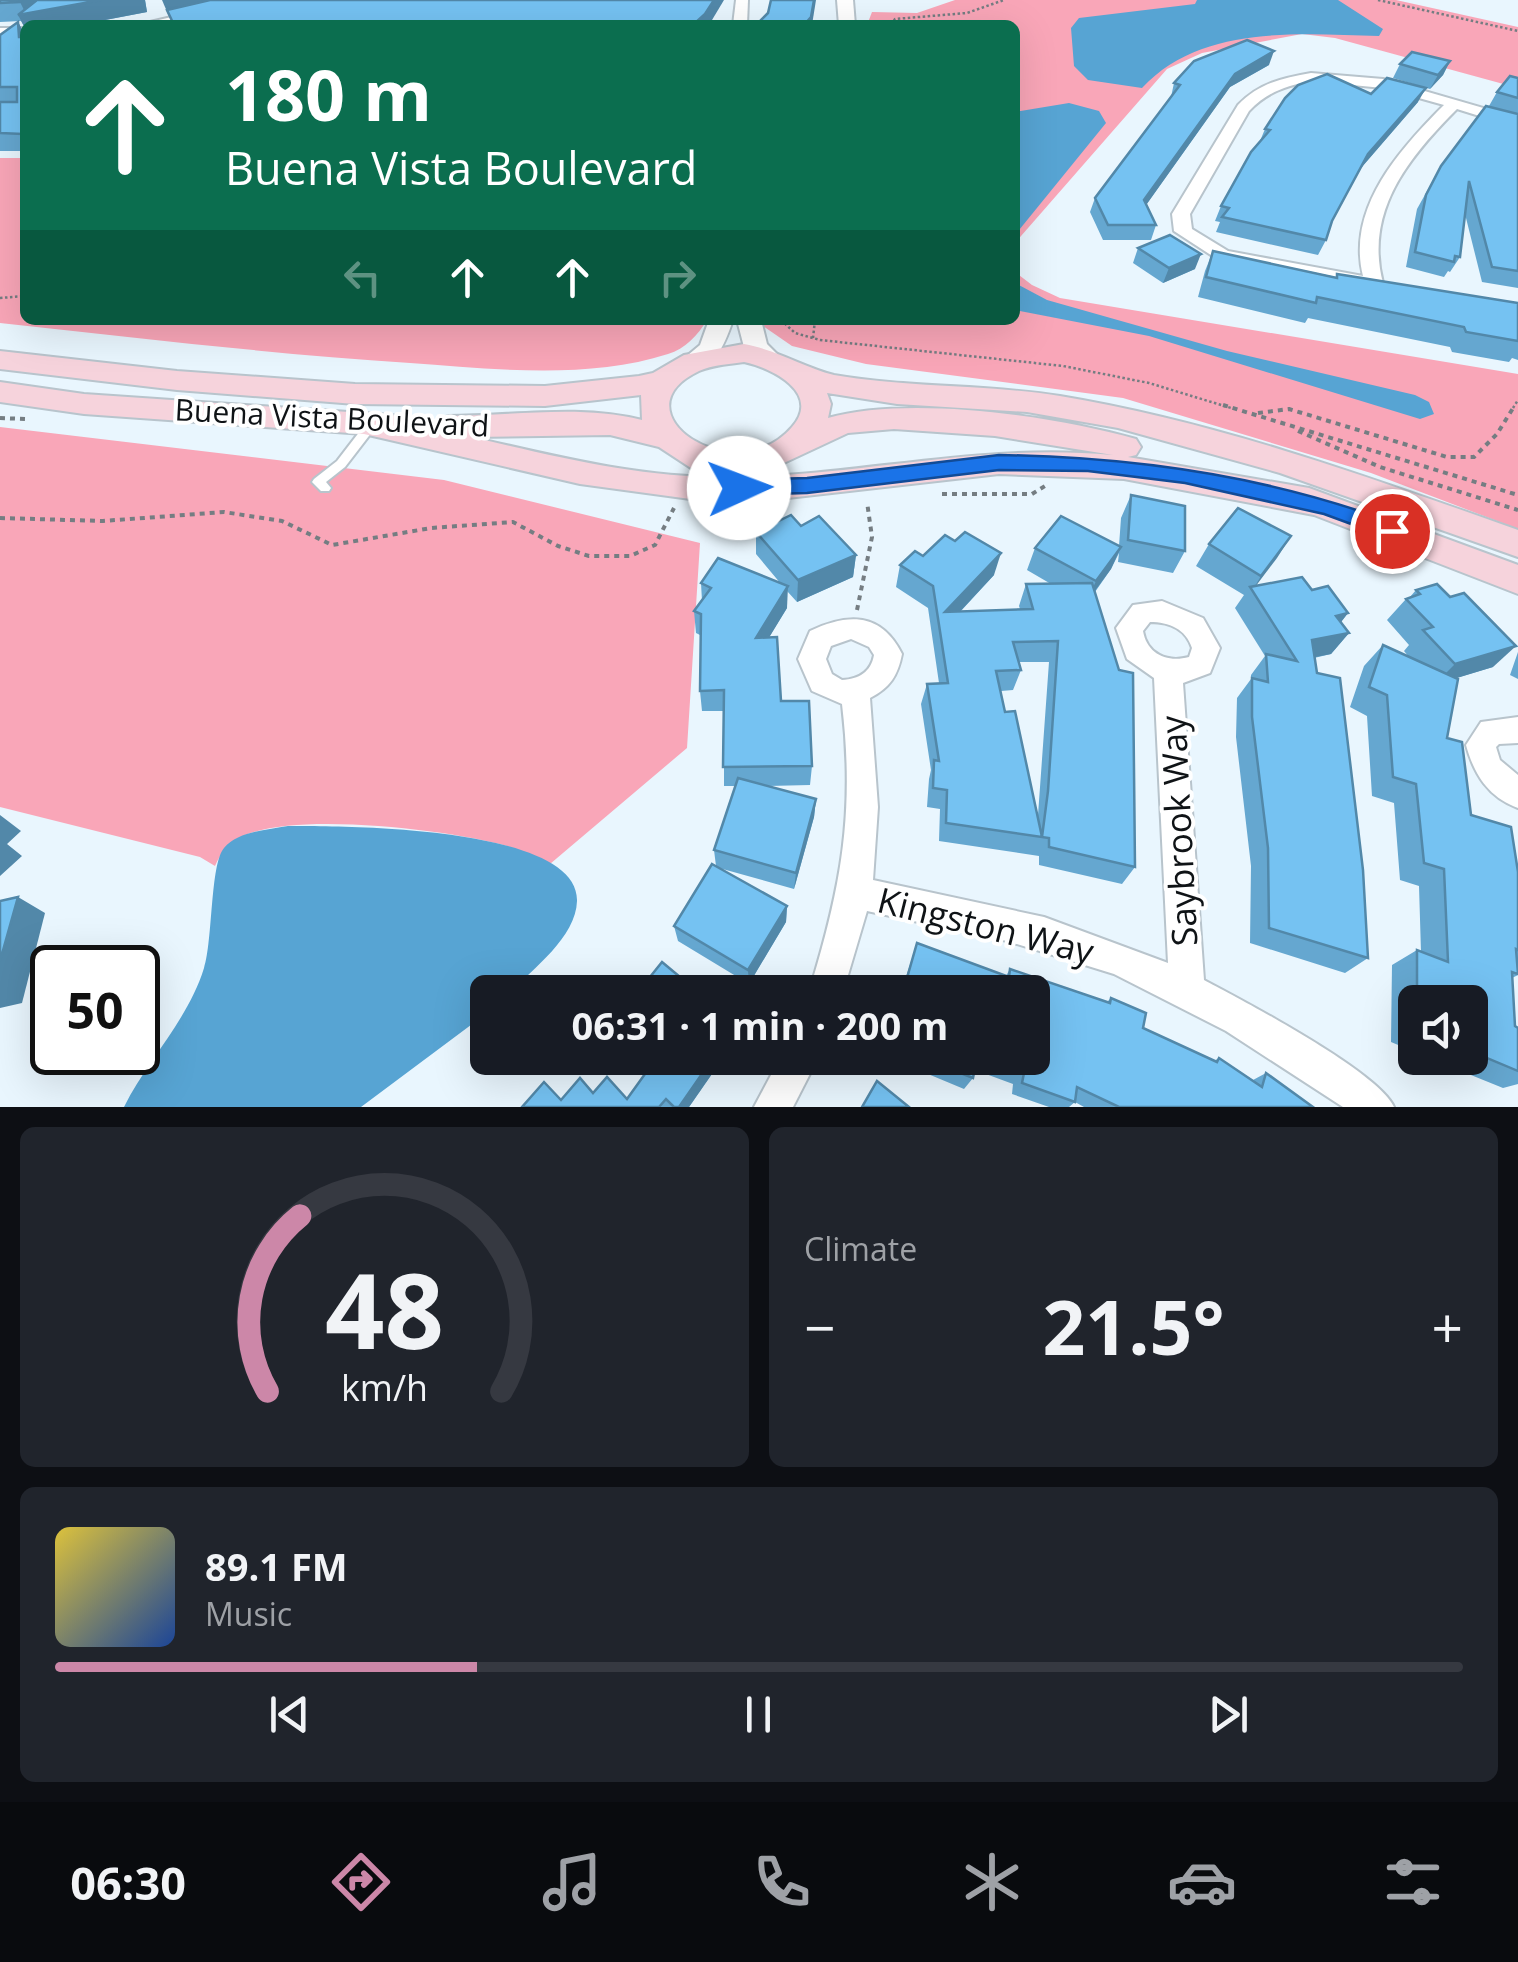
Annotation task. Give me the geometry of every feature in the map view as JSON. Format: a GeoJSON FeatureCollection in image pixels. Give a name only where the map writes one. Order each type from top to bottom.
{"type":"FeatureCollection","features":[{"type":"Feature","properties":{"kind":"main road"},"geometry":{"type":"LineString","coordinates":[[1518,544],[1272,458],[1125,418],[969,395],[850,390],[802,376],[769,358],[732,354],[694,360],[663,380],[652,398],[652,418],[662,436],[682,452],[708,461],[738,463],[768,458],[820,432],[862,420],[936,421],[1102,442],[1200,463],[1328,506],[1518,580]]}},
{"type":"Feature","properties":{"kind":"main road","name":"Buena Vista Boulevard"},"geometry":{"type":"LineString","coordinates":[[0,360],[376,397],[565,396],[625,391],[663,380]]}},
{"type":"Feature","properties":{"kind":"main road"},"geometry":{"type":"LineString","coordinates":[[793,446],[814,419],[816,404],[802,376]]}},
{"type":"Feature","properties":{"kind":"main road","name":"Buena Vista Boulevard"},"geometry":{"type":"LineString","coordinates":[[0,392],[84,404],[371,425],[474,427],[594,420],[630,425],[662,436]]}},
{"type":"Feature","properties":{"kind":"main road"},"geometry":{"type":"LineString","coordinates":[[371,425],[606,477],[705,489],[807,485],[999,462],[1088,464],[1185,476],[1328,506]]}},
{"type":"Feature","properties":{"kind":"street"},"geometry":{"type":"LineString","coordinates":[[216,19],[264,0]]}},
{"type":"Feature","properties":{"kind":"street"},"geometry":{"type":"LineString","coordinates":[[1453,105],[1422,135],[1374,208],[1366,246],[1367,266],[1383,284],[1222,255],[1183,232],[1181,214],[1252,99],[1276,83],[1294,77],[1332,75],[1453,105],[1518,123]]}},
{"type":"Feature","properties":{"kind":"street"},"geometry":{"type":"LineString","coordinates":[[694,360],[711,349],[720,325]]}},
{"type":"Feature","properties":{"kind":"street"},"geometry":{"type":"LineString","coordinates":[[750,325],[756,347],[769,358]]}},
{"type":"Feature","properties":{"kind":"street"},"geometry":{"type":"LineString","coordinates":[[853,628],[875,637],[887,655],[888,665],[878,684],[856,692],[842,691],[820,679],[812,658],[820,639],[840,629],[853,628]]}},
{"type":"Feature","properties":{"kind":"street","name":"Saybrook Way"},"geometry":{"type":"LineString","coordinates":[[1168,672],[1187,990]]}},
{"type":"Feature","properties":{"kind":"street"},"geometry":{"type":"LineString","coordinates":[[831,975],[857,892],[866,796],[856,692]]}},
{"type":"Feature","properties":{"kind":"street"},"geometry":{"type":"LineString","coordinates":[[1518,730],[1492,731],[1481,745],[1488,768],[1518,794]]}},
{"type":"Feature","properties":{"kind":"street","name":"Kingston Way"},"geometry":{"type":"LineString","coordinates":[[857,892],[1004,922],[1150,972],[1275,1038],[1376,1107]]}},
{"type":"Feature","properties":{"kind":"street"},"geometry":{"type":"LineString","coordinates":[[773,1107],[791,1075]]}},
{"type":"Feature","properties":{"kind":"lane"},"geometry":{"type":"LineString","coordinates":[[325,488],[318,482],[341,464],[371,425]]}},
{"type":"Feature","properties":{"kind":"path"},"geometry":{"type":"LineString","coordinates":[[895,20],[967,13],[1004,0]]}},
{"type":"Feature","properties":{"kind":"path"},"geometry":{"type":"LineString","coordinates":[[1378,0],[1518,32]]}},
{"type":"Feature","properties":{"kind":"path"},"geometry":{"type":"LineString","coordinates":[[786,325],[795,333],[813,338],[876,349],[929,350],[1063,366],[1149,382],[1518,495]]}},
{"type":"Feature","properties":{"kind":"path"},"geometry":{"type":"LineString","coordinates":[[813,338],[814,325]]}},
{"type":"Feature","properties":{"kind":"path"},"geometry":{"type":"LineString","coordinates":[[1254,414],[1288,410],[1447,457],[1474,456],[1497,434],[1518,400]]}},
{"type":"Feature","properties":{"kind":"path"},"geometry":{"type":"LineString","coordinates":[[1285,425],[1380,467],[1518,510]]}},
{"type":"Feature","properties":{"kind":"path"},"geometry":{"type":"LineString","coordinates":[[853,628],[872,537],[867,497]]}},
{"type":"Feature","properties":{"kind":"path"},"geometry":{"type":"LineString","coordinates":[[0,518],[104,522],[224,512],[282,521],[332,545],[431,528],[513,522],[558,546],[589,556],[630,556],[655,545],[677,501]]}},
{"type":"Feature","properties":{"kind":"shaded area"},"geometry":{"type":"Polygon","coordinates":[[[955,0],[1396,0],[1518,27],[1518,88],[1335,38],[1302,34],[1202,53],[1167,69],[1020,237],[1020,20],[869,20],[872,12],[917,13],[955,0]]]}},
{"type":"Feature","properties":{"kind":"shaded area"},"geometry":{"type":"Polygon","coordinates":[[[0,158],[20,158],[20,325],[704,325],[690,341],[668,354],[605,367],[540,371],[307,355],[0,323],[0,158]]]}},
{"type":"Feature","properties":{"kind":"shaded area"},"geometry":{"type":"Polygon","coordinates":[[[1020,276],[1060,298],[1518,374],[1518,529],[1371,473],[1123,398],[866,364],[792,346],[763,326],[1020,325],[1020,276]]]}},
{"type":"Feature","properties":{"kind":"shaded area"},"geometry":{"type":"Polygon","coordinates":[[[0,427],[444,480],[700,543],[687,748],[550,864],[482,840],[411,829],[331,824],[294,825],[239,838],[224,850],[215,866],[200,857],[0,807],[0,427]]]}},
{"type":"Feature","properties":{"kind":"water"},"geometry":{"type":"Polygon","coordinates":[[[1197,0],[1338,0],[1383,29],[1379,36],[1284,35],[1222,43],[1166,67],[1142,88],[1088,80],[1074,66],[1071,28],[1079,18],[1195,4],[1197,0]]]}},
{"type":"Feature","properties":{"kind":"water"},"geometry":{"type":"Polygon","coordinates":[[[1069,103],[1099,111],[1106,123],[1020,229],[1020,111],[1069,103]]]}},
{"type":"Feature","properties":{"kind":"water"},"geometry":{"type":"Polygon","coordinates":[[[1020,286],[1047,300],[1227,351],[1415,395],[1429,402],[1434,414],[1420,419],[1149,336],[1020,311],[1020,286]]]}},
{"type":"Feature","properties":{"kind":"water"},"geometry":{"type":"Polygon","coordinates":[[[288,826],[355,827],[452,835],[500,844],[540,857],[567,876],[577,901],[575,914],[561,940],[527,975],[470,975],[470,1026],[361,1107],[124,1107],[142,1075],[160,1075],[160,1048],[197,987],[207,956],[219,857],[230,842],[262,830],[288,826]]]}},
{"type":"Feature","properties":{"kind":"building"},"geometry":{"type":"Polygon","coordinates":[[[37,0],[101,0],[18,15],[37,0]]]}},
{"type":"Feature","properties":{"kind":"building"},"geometry":{"type":"Polygon","coordinates":[[[210,0],[714,0],[698,20],[172,20],[167,10],[210,0]]]}},
{"type":"Feature","properties":{"kind":"building"},"geometry":{"type":"Polygon","coordinates":[[[771,0],[814,0],[808,20],[761,20],[768,13],[771,0]]]}},
{"type":"Feature","properties":{"kind":"building"},"geometry":{"type":"Polygon","coordinates":[[[18,22],[20,134],[0,133],[0,102],[17,102],[17,87],[0,87],[0,35],[18,22]]]}},
{"type":"Feature","properties":{"kind":"building"},"geometry":{"type":"Polygon","coordinates":[[[1247,40],[1274,51],[1235,74],[1144,200],[1156,225],[1108,225],[1095,198],[1180,85],[1174,83],[1194,61],[1247,40]]]}},
{"type":"Feature","properties":{"kind":"building"},"geometry":{"type":"Polygon","coordinates":[[[1412,52],[1450,61],[1438,75],[1400,64],[1412,52]]]}},
{"type":"Feature","properties":{"kind":"building"},"geometry":{"type":"Polygon","coordinates":[[[1327,74],[1371,94],[1387,78],[1426,88],[1368,154],[1326,240],[1222,217],[1229,208],[1221,206],[1251,152],[1270,130],[1265,129],[1285,98],[1298,85],[1327,74]]]}},
{"type":"Feature","properties":{"kind":"building"},"geometry":{"type":"Polygon","coordinates":[[[1510,76],[1518,78],[1518,98],[1497,92],[1510,76]]]}},
{"type":"Feature","properties":{"kind":"building"},"geometry":{"type":"Polygon","coordinates":[[[1486,106],[1518,114],[1518,271],[1492,267],[1469,181],[1460,257],[1455,256],[1454,262],[1415,252],[1426,195],[1441,166],[1486,106]]]}},
{"type":"Feature","properties":{"kind":"building"},"geometry":{"type":"Polygon","coordinates":[[[1170,235],[1201,254],[1169,268],[1138,248],[1170,235]]]}},
{"type":"Feature","properties":{"kind":"building"},"geometry":{"type":"Polygon","coordinates":[[[1213,251],[1337,278],[1337,274],[1518,303],[1518,341],[1317,297],[1316,303],[1206,277],[1213,251]]]}},
{"type":"Feature","properties":{"kind":"building"},"geometry":{"type":"Polygon","coordinates":[[[1131,495],[1185,506],[1185,551],[1128,540],[1131,495]]]}},
{"type":"Feature","properties":{"kind":"building"},"geometry":{"type":"Polygon","coordinates":[[[1238,508],[1291,536],[1261,576],[1209,544],[1238,508]]]}},
{"type":"Feature","properties":{"kind":"building"},"geometry":{"type":"Polygon","coordinates":[[[791,515],[801,526],[819,516],[856,555],[798,580],[756,532],[791,515]]]}},
{"type":"Feature","properties":{"kind":"building"},"geometry":{"type":"Polygon","coordinates":[[[1061,516],[1121,547],[1096,581],[1035,548],[1061,516]]]}},
{"type":"Feature","properties":{"kind":"building"},"geometry":{"type":"Polygon","coordinates":[[[965,532],[1001,553],[945,612],[1033,609],[1026,584],[1092,583],[1119,670],[1133,673],[1135,867],[1049,847],[1049,838],[1042,837],[946,823],[947,790],[933,788],[934,760],[939,761],[927,684],[948,683],[933,586],[900,565],[915,551],[923,556],[945,535],[955,541],[965,532]],[[1058,641],[1013,642],[1021,670],[996,671],[1005,712],[1015,711],[1042,837],[1058,641]]]}},
{"type":"Feature","properties":{"kind":"building"},"geometry":{"type":"Polygon","coordinates":[[[718,558],[788,586],[756,638],[777,637],[781,701],[809,701],[812,766],[723,767],[724,690],[700,691],[701,614],[694,611],[711,588],[701,583],[718,558]]]}},
{"type":"Feature","properties":{"kind":"building"},"geometry":{"type":"Polygon","coordinates":[[[1302,577],[1312,590],[1328,586],[1348,613],[1336,616],[1349,633],[1312,640],[1317,673],[1340,678],[1363,870],[1368,958],[1269,928],[1268,848],[1252,717],[1252,678],[1268,682],[1266,654],[1297,661],[1250,587],[1302,577]]]}},
{"type":"Feature","properties":{"kind":"building"},"geometry":{"type":"Polygon","coordinates":[[[1437,584],[1450,597],[1464,593],[1516,646],[1455,664],[1423,630],[1433,627],[1406,599],[1420,594],[1416,590],[1437,584]]]}},
{"type":"Feature","properties":{"kind":"building"},"geometry":{"type":"Polygon","coordinates":[[[1383,645],[1458,679],[1447,738],[1462,742],[1471,815],[1511,827],[1518,872],[1518,974],[1512,972],[1518,1071],[1488,1058],[1488,985],[1417,985],[1417,950],[1448,962],[1444,869],[1424,863],[1416,784],[1393,777],[1387,695],[1369,687],[1383,645]]]}},
{"type":"Feature","properties":{"kind":"building"},"geometry":{"type":"Polygon","coordinates":[[[738,778],[816,799],[796,873],[714,850],[738,778]]]}},
{"type":"Feature","properties":{"kind":"building"},"geometry":{"type":"Polygon","coordinates":[[[712,864],[787,906],[748,970],[674,926],[712,864]]]}},
{"type":"Feature","properties":{"kind":"building"},"geometry":{"type":"Polygon","coordinates":[[[18,897],[0,961],[0,901],[18,897]]]}},
{"type":"Feature","properties":{"kind":"building"},"geometry":{"type":"Polygon","coordinates":[[[917,943],[1004,975],[908,975],[917,943]]]}},
{"type":"Feature","properties":{"kind":"building"},"geometry":{"type":"Polygon","coordinates":[[[662,962],[678,975],[652,975],[662,962]]]}},
{"type":"Feature","properties":{"kind":"building"},"geometry":{"type":"Polygon","coordinates":[[[1050,983],[1110,1003],[1111,998],[1146,1013],[1143,1028],[1217,1062],[1219,1058],[1262,1087],[1266,1073],[1313,1107],[1119,1107],[1077,1087],[1075,1102],[1022,1083],[1024,1075],[1050,1075],[1050,983]]]}},
{"type":"Feature","properties":{"kind":"building"},"geometry":{"type":"Polygon","coordinates":[[[644,1075],[701,1075],[679,1107],[666,1099],[659,1107],[522,1107],[544,1082],[561,1100],[580,1078],[593,1093],[607,1077],[627,1099],[644,1075]]]}},
{"type":"Feature","properties":{"kind":"building"},"geometry":{"type":"Polygon","coordinates":[[[877,1081],[909,1107],[862,1107],[877,1081]]]}},
{"type":"Feature","properties":{"kind":"route"},"geometry":{"type":"LineString","coordinates":[[739,488],[807,485],[999,462],[1088,464],[1185,476],[1328,506],[1392,531]]}}]}
